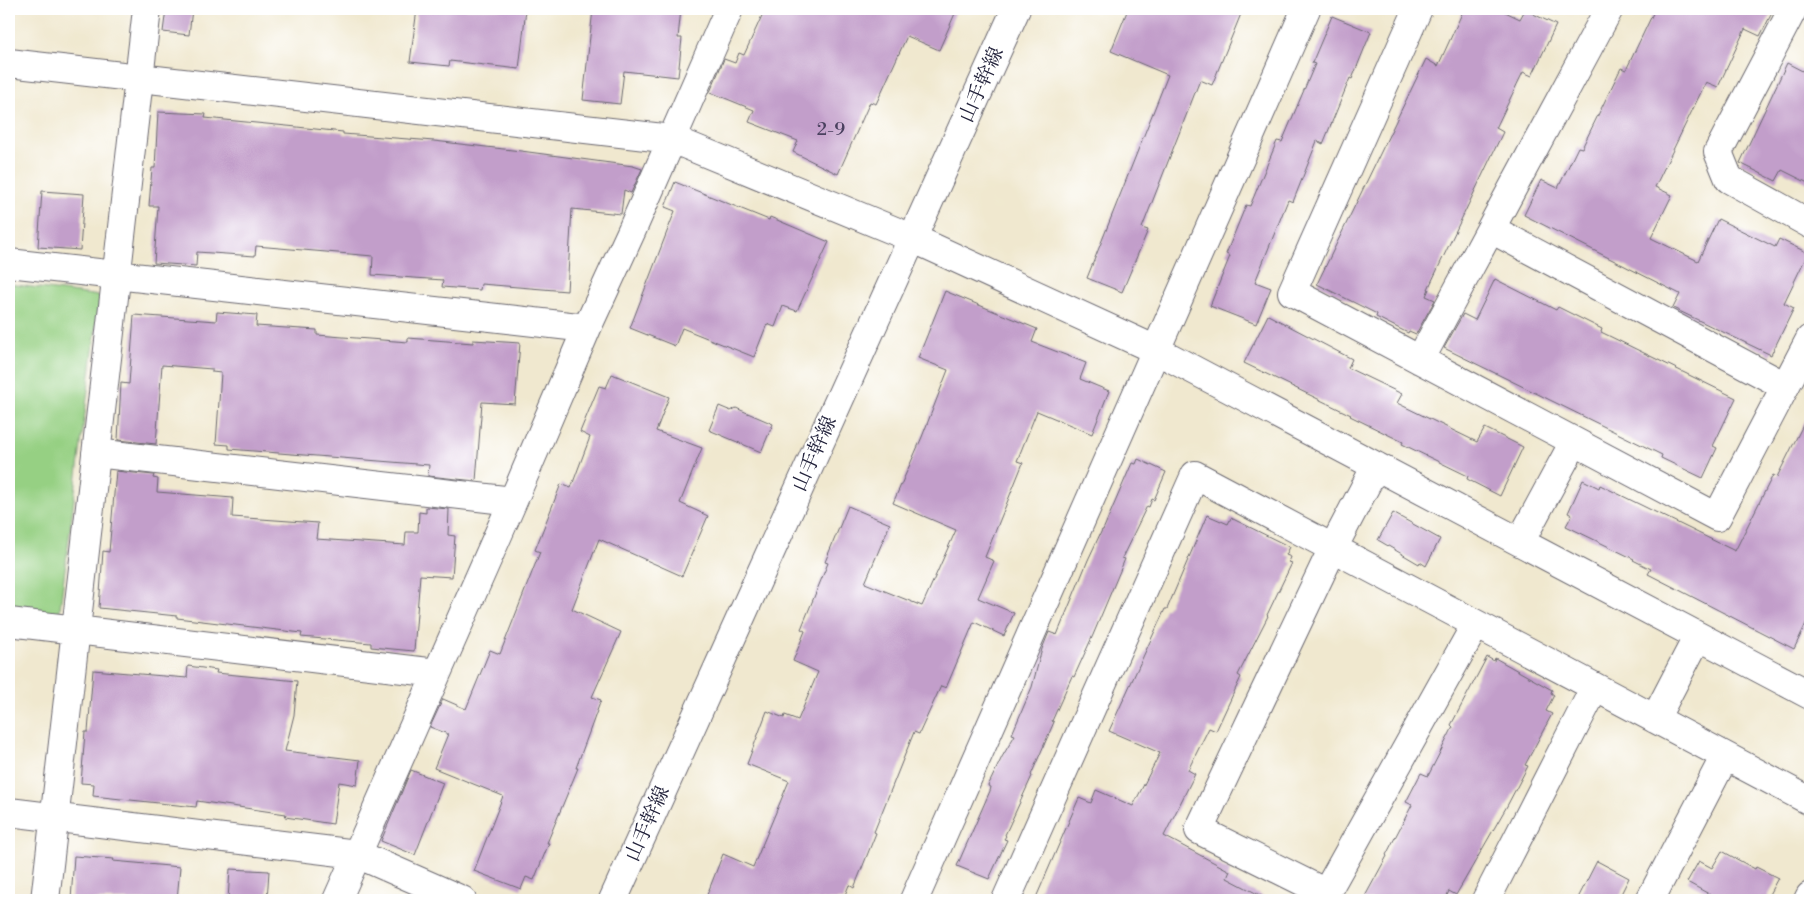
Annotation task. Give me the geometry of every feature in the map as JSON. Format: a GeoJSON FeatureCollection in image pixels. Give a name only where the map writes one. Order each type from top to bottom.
{"type":"FeatureCollection","features":[{"type":"Feature","properties":{"kind":"street"},"geometry":{"type":"LineString","coordinates":[[45,900],[147,9]]}},
{"type":"Feature","properties":{"kind":"street"},"geometry":{"type":"LineString","coordinates":[[337,900],[438,673],[587,328],[729,9]]}},
{"type":"Feature","properties":{"kind":"street","name":"山手幹線"},"geometry":{"type":"LineString","coordinates":[[613,900],[1016,9]]}},
{"type":"Feature","properties":{"kind":"street"},"geometry":{"type":"LineString","coordinates":[[914,900],[1306,9]]}},
{"type":"Feature","properties":{"kind":"street"},"geometry":{"type":"LineString","coordinates":[[1418,9],[1292,292],[1717,517],[1810,339]]}},
{"type":"Feature","properties":{"kind":"street"},"geometry":{"type":"LineString","coordinates":[[1420,360],[1609,9]]}},
{"type":"Feature","properties":{"kind":"street"},"geometry":{"type":"LineString","coordinates":[[1792,9],[1718,152],[1729,179],[1810,224]]}},
{"type":"Feature","properties":{"kind":"street"},"geometry":{"type":"LineString","coordinates":[[9,63],[672,139],[912,238],[1156,350],[1810,695]]}},
{"type":"Feature","properties":{"kind":"street"},"geometry":{"type":"LineString","coordinates":[[1491,229],[1786,386]]}},
{"type":"Feature","properties":{"kind":"street"},"geometry":{"type":"LineString","coordinates":[[9,263],[587,328]]}},
{"type":"Feature","properties":{"kind":"street"},"geometry":{"type":"LineString","coordinates":[[1520,542],[1574,442]]}},
{"type":"Feature","properties":{"kind":"street"},"geometry":{"type":"LineString","coordinates":[[96,453],[513,501]]}},
{"type":"Feature","properties":{"kind":"street"},"geometry":{"type":"LineString","coordinates":[[1376,466],[1333,548],[1199,830],[1326,893],[1476,624]]}},
{"type":"Feature","properties":{"kind":"street"},"geometry":{"type":"LineString","coordinates":[[1006,900],[1195,475],[1810,801]]}},
{"type":"Feature","properties":{"kind":"street"},"geometry":{"type":"LineString","coordinates":[[9,622],[438,673]]}},
{"type":"Feature","properties":{"kind":"street"},"geometry":{"type":"LineString","coordinates":[[1655,719],[1698,636]]}},
{"type":"Feature","properties":{"kind":"street"},"geometry":{"type":"LineString","coordinates":[[1486,900],[1595,687]]}},
{"type":"Feature","properties":{"kind":"street"},"geometry":{"type":"LineString","coordinates":[[1650,900],[1725,756]]}},
{"type":"Feature","properties":{"kind":"street"},"geometry":{"type":"LineString","coordinates":[[9,812],[357,854],[462,900]]}},
{"type":"Feature","properties":{"kind":"street"},"geometry":{"type":"LineString","coordinates":[[1808,900],[1810,896]]}},
{"type":"Feature","properties":{"kind":"green space"},"geometry":{"type":"Polygon","coordinates":[[[9,284],[100,296],[59,616],[9,610],[9,284]]]}},
{"type":"Feature","properties":{"kind":"building"},"geometry":{"type":"Polygon","coordinates":[[[166,9],[192,9],[189,35],[163,32],[166,9]]]}},
{"type":"Feature","properties":{"kind":"building"},"geometry":{"type":"Polygon","coordinates":[[[417,9],[526,9],[519,69],[450,61],[449,66],[410,62],[417,9]]]}},
{"type":"Feature","properties":{"kind":"building"},"geometry":{"type":"Polygon","coordinates":[[[593,9],[681,9],[678,38],[682,38],[678,77],[624,71],[620,104],[583,100],[593,9]]]}},
{"type":"Feature","properties":{"kind":"building"},"geometry":{"type":"Polygon","coordinates":[[[765,9],[957,9],[939,50],[907,36],[876,104],[870,102],[838,174],[793,152],[798,141],[749,122],[754,110],[710,92],[724,59],[735,63],[739,53],[744,55],[765,9]]]}},
{"type":"Feature","properties":{"kind":"building"},"geometry":{"type":"Polygon","coordinates":[[[1128,9],[1243,9],[1212,85],[1200,80],[1142,228],[1148,230],[1122,292],[1087,278],[1168,75],[1111,51],[1128,9]]]}},
{"type":"Feature","properties":{"kind":"building"},"geometry":{"type":"Polygon","coordinates":[[[1464,9],[1499,9],[1520,19],[1525,10],[1556,25],[1532,76],[1523,72],[1496,128],[1503,132],[1428,289],[1426,296],[1435,300],[1416,334],[1409,331],[1408,333],[1376,317],[1377,314],[1317,284],[1426,59],[1438,66],[1464,9]]]}},
{"type":"Feature","properties":{"kind":"building"},"geometry":{"type":"Polygon","coordinates":[[[1655,9],[1774,9],[1760,36],[1745,29],[1718,87],[1706,82],[1655,187],[1672,195],[1651,238],[1698,261],[1718,219],[1775,247],[1779,239],[1808,253],[1784,303],[1794,308],[1771,355],[1673,308],[1680,294],[1524,215],[1541,180],[1558,188],[1578,147],[1582,148],[1621,68],[1626,70],[1655,9]]]}},
{"type":"Feature","properties":{"kind":"building"},"geometry":{"type":"Polygon","coordinates":[[[1332,16],[1371,32],[1323,144],[1317,141],[1293,202],[1288,200],[1255,282],[1271,288],[1256,324],[1210,306],[1230,256],[1226,254],[1246,205],[1250,206],[1277,141],[1282,142],[1315,64],[1312,63],[1332,16]]]}},
{"type":"Feature","properties":{"kind":"building"},"geometry":{"type":"Polygon","coordinates":[[[1787,63],[1810,75],[1810,184],[1782,170],[1776,181],[1740,163],[1787,63]]]}},
{"type":"Feature","properties":{"kind":"building"},"geometry":{"type":"Polygon","coordinates":[[[158,112],[206,114],[205,118],[343,132],[343,134],[434,141],[521,151],[633,166],[642,169],[631,193],[624,190],[621,214],[572,209],[567,291],[481,284],[480,290],[442,287],[443,280],[372,275],[373,256],[256,246],[255,256],[197,252],[196,266],[154,263],[158,206],[149,206],[152,168],[155,168],[158,112]]]}},
{"type":"Feature","properties":{"kind":"building"},"geometry":{"type":"Polygon","coordinates":[[[675,182],[769,220],[770,217],[829,242],[797,311],[783,306],[775,327],[767,324],[754,357],[682,328],[675,346],[630,328],[675,211],[665,207],[675,182]]]}},
{"type":"Feature","properties":{"kind":"building"},"geometry":{"type":"Polygon","coordinates":[[[42,191],[84,194],[80,250],[38,247],[42,191]]]}},
{"type":"Feature","properties":{"kind":"building"},"geometry":{"type":"Polygon","coordinates":[[[1495,279],[1556,310],[1558,307],[1602,329],[1601,332],[1736,398],[1713,446],[1717,448],[1703,478],[1661,458],[1662,455],[1444,348],[1463,314],[1475,320],[1495,279]]]}},
{"type":"Feature","properties":{"kind":"building"},"geometry":{"type":"Polygon","coordinates":[[[945,291],[1037,329],[1032,342],[1086,363],[1080,379],[1109,391],[1092,434],[1037,411],[1017,461],[1023,463],[985,557],[994,561],[978,598],[1014,613],[1004,636],[974,622],[946,688],[941,686],[919,734],[914,732],[854,888],[849,885],[843,900],[705,900],[723,854],[753,867],[789,781],[747,764],[767,711],[784,718],[785,715],[798,720],[818,672],[793,661],[805,631],[801,629],[828,563],[825,562],[848,506],[890,524],[865,583],[922,606],[956,530],[893,503],[922,437],[948,370],[918,358],[945,291]]]}},
{"type":"Feature","properties":{"kind":"building"},"geometry":{"type":"Polygon","coordinates":[[[217,312],[257,315],[256,326],[317,330],[317,335],[408,342],[408,338],[473,343],[473,340],[520,343],[515,404],[482,402],[476,481],[428,476],[429,465],[229,449],[229,445],[216,444],[221,373],[212,372],[212,369],[162,365],[156,444],[118,440],[121,383],[129,384],[134,315],[216,321],[217,312]]]}},
{"type":"Feature","properties":{"kind":"building"},"geometry":{"type":"Polygon","coordinates":[[[1268,315],[1352,359],[1348,368],[1402,394],[1397,403],[1477,442],[1485,428],[1523,447],[1500,496],[1467,479],[1468,476],[1402,444],[1403,442],[1244,363],[1268,315]]]}},
{"type":"Feature","properties":{"kind":"building"},"geometry":{"type":"Polygon","coordinates":[[[612,374],[669,397],[656,431],[702,448],[680,503],[708,516],[682,576],[599,539],[572,609],[621,632],[592,697],[601,700],[576,768],[578,768],[547,843],[549,843],[534,880],[526,877],[521,889],[474,871],[503,796],[434,768],[448,734],[430,727],[443,699],[466,709],[490,650],[500,654],[540,552],[535,550],[561,484],[571,488],[590,437],[580,432],[599,386],[606,388],[612,374]]]}},
{"type":"Feature","properties":{"kind":"building"},"geometry":{"type":"Polygon","coordinates":[[[719,406],[731,411],[736,408],[773,424],[761,452],[709,430],[719,406]]]}},
{"type":"Feature","properties":{"kind":"building"},"geometry":{"type":"Polygon","coordinates":[[[1810,411],[1810,615],[1794,649],[1648,574],[1651,569],[1634,559],[1566,526],[1572,515],[1568,513],[1583,480],[1599,488],[1600,485],[1735,551],[1773,475],[1777,477],[1810,411]]]}},
{"type":"Feature","properties":{"kind":"building"},"geometry":{"type":"Polygon","coordinates":[[[1138,459],[1166,472],[1154,500],[1152,499],[1149,507],[1147,506],[1122,558],[1125,559],[1093,635],[1052,721],[1054,722],[1032,776],[1005,835],[1004,839],[1007,840],[989,879],[957,866],[990,791],[991,787],[988,786],[1015,735],[1012,734],[1032,687],[1042,649],[1049,632],[1057,635],[1088,560],[1132,463],[1136,464],[1138,459]]]}},
{"type":"Feature","properties":{"kind":"building"},"geometry":{"type":"Polygon","coordinates":[[[116,471],[154,475],[153,478],[158,479],[157,492],[233,498],[232,517],[318,523],[316,539],[405,545],[406,532],[418,532],[419,512],[426,513],[426,507],[449,509],[448,535],[455,536],[452,577],[420,575],[414,651],[371,647],[371,643],[301,637],[302,633],[177,618],[177,616],[99,608],[103,551],[109,552],[116,471]]]}},
{"type":"Feature","properties":{"kind":"building"},"geometry":{"type":"Polygon","coordinates":[[[1393,513],[1440,539],[1426,566],[1420,562],[1419,564],[1378,540],[1393,513]]]}},
{"type":"Feature","properties":{"kind":"building"},"geometry":{"type":"Polygon","coordinates":[[[1207,515],[1228,524],[1231,518],[1290,547],[1286,555],[1291,557],[1289,562],[1292,563],[1238,675],[1241,677],[1216,731],[1209,728],[1188,770],[1195,774],[1164,836],[1230,871],[1227,878],[1269,900],[1035,900],[1079,798],[1091,803],[1096,790],[1133,806],[1160,753],[1109,731],[1165,609],[1167,609],[1207,515]]]}},
{"type":"Feature","properties":{"kind":"building"},"geometry":{"type":"Polygon","coordinates":[[[1487,657],[1494,661],[1495,658],[1552,690],[1551,693],[1554,695],[1546,711],[1552,714],[1525,765],[1528,766],[1456,895],[1449,891],[1445,900],[1363,900],[1412,805],[1406,802],[1421,773],[1428,776],[1453,727],[1451,725],[1487,657]]]}},
{"type":"Feature","properties":{"kind":"building"},"geometry":{"type":"Polygon","coordinates":[[[188,666],[217,670],[216,673],[297,681],[294,715],[285,751],[360,760],[357,785],[339,782],[333,824],[285,817],[286,814],[197,801],[196,807],[93,796],[94,784],[81,783],[85,732],[88,732],[93,670],[187,678],[188,666]]]}},
{"type":"Feature","properties":{"kind":"building"},"geometry":{"type":"Polygon","coordinates":[[[411,770],[443,783],[415,855],[381,841],[411,770]]]}},
{"type":"Feature","properties":{"kind":"building"},"geometry":{"type":"Polygon","coordinates":[[[1722,851],[1755,869],[1756,867],[1778,878],[1766,900],[1720,900],[1687,882],[1699,861],[1712,868],[1722,851]]]}},
{"type":"Feature","properties":{"kind":"building"},"geometry":{"type":"Polygon","coordinates":[[[74,856],[180,867],[177,900],[71,900],[74,856]]]}},
{"type":"Feature","properties":{"kind":"building"},"geometry":{"type":"Polygon","coordinates":[[[1597,861],[1629,878],[1618,900],[1577,900],[1597,861]]]}},
{"type":"Feature","properties":{"kind":"building"},"geometry":{"type":"Polygon","coordinates":[[[230,869],[269,871],[267,900],[228,900],[230,869]]]}}]}
